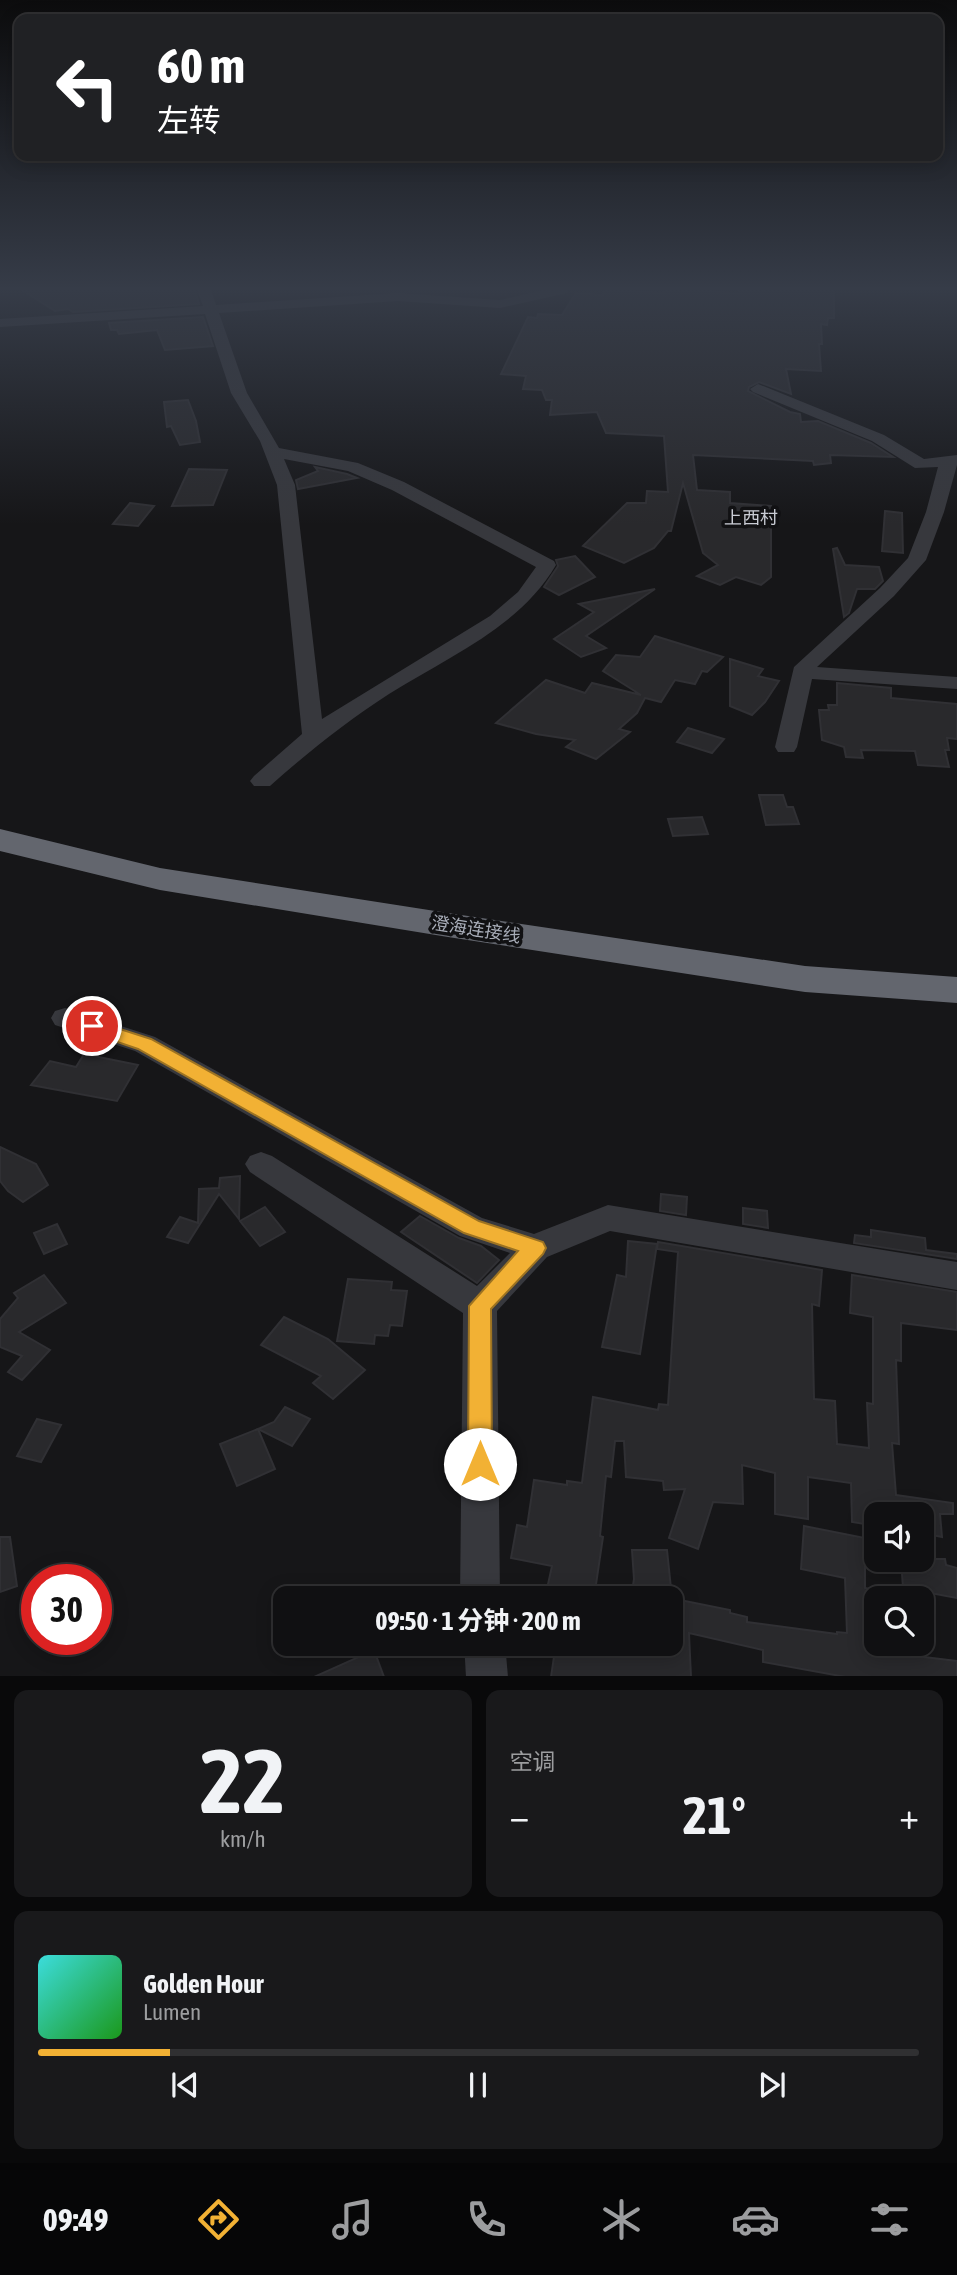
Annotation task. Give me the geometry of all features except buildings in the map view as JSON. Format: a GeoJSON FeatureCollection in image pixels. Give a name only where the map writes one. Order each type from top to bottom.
{"type":"FeatureCollection","features":[{"type":"Feature","properties":{"kind":"highway","name":"澄海连接线"},"geometry":{"type":"LineString","coordinates":[[0,841],[160,879],[448,925],[805,979],[957,990]]}},
{"type":"Feature","properties":{"kind":"highway","name":"澄海连接线"},"geometry":{"type":"LineString","coordinates":[[0,857],[147,892],[443,943],[806,995],[957,1007]]}},
{"type":"Feature","properties":{"kind":"street"},"geometry":{"type":"LineString","coordinates":[[231,368],[239,393],[272,452],[286,485],[313,735]]}},
{"type":"Feature","properties":{"kind":"street"},"geometry":{"type":"LineString","coordinates":[[758,389],[878,438],[921,464],[953,461],[917,559],[887,592],[804,667],[786,747]]}},
{"type":"Feature","properties":{"kind":"street"},"geometry":{"type":"LineString","coordinates":[[262,781],[313,735],[432,658],[499,621],[541,578],[547,565],[398,486],[352,467],[272,452]]}},
{"type":"Feature","properties":{"kind":"street"},"geometry":{"type":"LineString","coordinates":[[803,672],[957,683]]}},
{"type":"Feature","properties":{"kind":"street"},"geometry":{"type":"LineString","coordinates":[[65,1017],[145,1044],[471,1227],[535,1248]]}},
{"type":"Feature","properties":{"kind":"street"},"geometry":{"type":"LineString","coordinates":[[261,1164],[480,1306]]}},
{"type":"Feature","properties":{"kind":"street"},"geometry":{"type":"LineString","coordinates":[[481,1586],[480,1306],[535,1248],[608,1218],[957,1276]]}},
{"type":"Feature","properties":{"kind":"street"},"geometry":{"type":"LineString","coordinates":[[485,1656],[487,1676]]}},
{"type":"Feature","properties":{"kind":"district","name":"上西村"},"geometry":{"type":"Point","coordinates":[751,517]}},
{"type":"Feature","properties":{"kind":"route"},"geometry":{"type":"LineString","coordinates":[[92,1026],[145,1044],[471,1227],[535,1248],[480,1306],[480,1464]]}}]}
